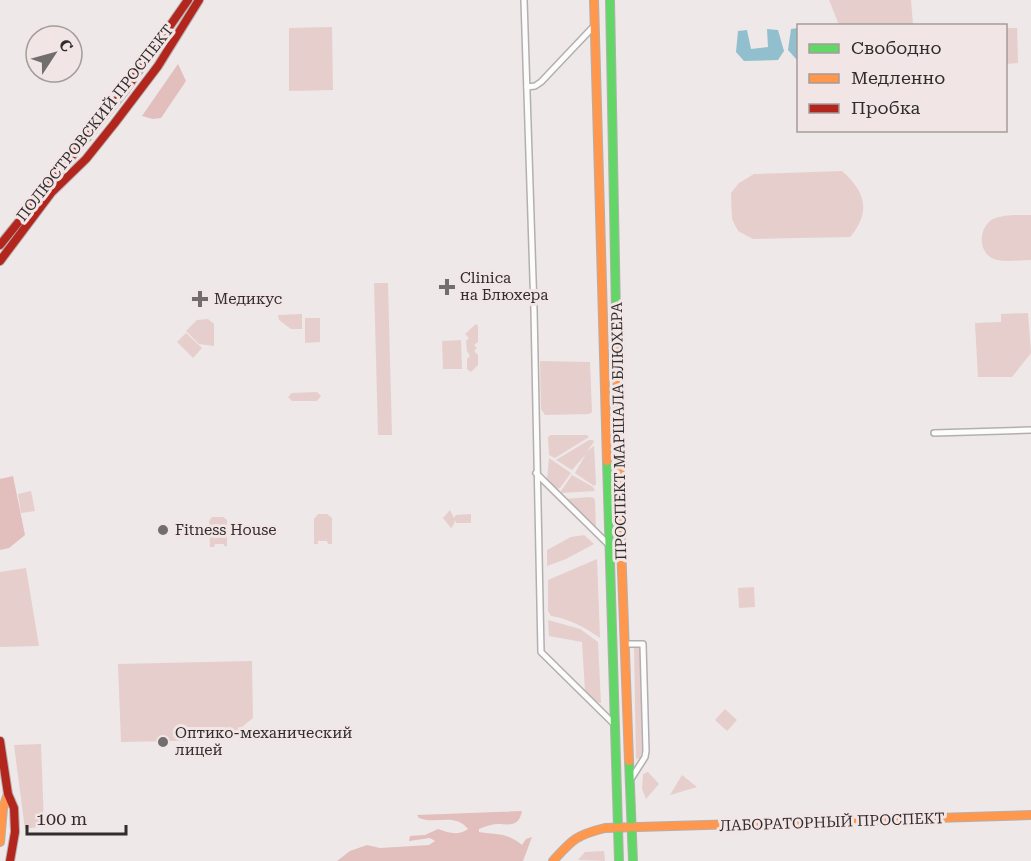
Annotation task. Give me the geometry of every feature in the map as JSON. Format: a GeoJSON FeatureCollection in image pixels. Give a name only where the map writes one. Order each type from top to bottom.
{"type":"FeatureCollection","features":[{"type":"Feature","properties":{"kind":"main road","name":"ПОЛЮСТРОВСКИЙ ПРОСПЕКТ"},"geometry":{"type":"LineString","coordinates":[[0,245],[126,89],[188,0]]}},
{"type":"Feature","properties":{"kind":"main road","name":"ПОЛЮСТРОВСКИЙ ПРОСПЕКТ"},"geometry":{"type":"LineString","coordinates":[[0,261],[51,193],[86,159],[114,124],[158,66],[199,0]]}},
{"type":"Feature","properties":{"kind":"main road","name":"ПРОСПЕКТ МАРШАЛА БЛЮХЕРА"},"geometry":{"type":"LineString","coordinates":[[594,0],[619,861]]}},
{"type":"Feature","properties":{"kind":"main road","name":"ПРОСПЕКТ МАРШАЛА БЛЮХЕРА"},"geometry":{"type":"LineString","coordinates":[[610,0],[624,646],[633,861]]}},
{"type":"Feature","properties":{"kind":"main road"},"geometry":{"type":"LineString","coordinates":[[607,447],[616,444],[620,447]]}},
{"type":"Feature","properties":{"kind":"main road"},"geometry":{"type":"LineString","coordinates":[[612,648],[620,651],[624,646]]}},
{"type":"Feature","properties":{"kind":"main road"},"geometry":{"type":"LineString","coordinates":[[0,746],[8,794],[14,808],[15,832],[10,861]]}},
{"type":"Feature","properties":{"kind":"main road"},"geometry":{"type":"LineString","coordinates":[[0,842],[3,808],[8,794]]}},
{"type":"Feature","properties":{"kind":"main road","name":"ЛАБОРАТОРНЫЙ ПРОСПЕКТ"},"geometry":{"type":"LineString","coordinates":[[553,861],[572,840],[584,833],[618,828],[1031,815]]}},
{"type":"Feature","properties":{"kind":"street"},"geometry":{"type":"LineString","coordinates":[[524,0],[534,310],[541,652],[614,724]]}},
{"type":"Feature","properties":{"kind":"street"},"geometry":{"type":"LineString","coordinates":[[527,87],[541,82],[595,25]]}},
{"type":"Feature","properties":{"kind":"street"},"geometry":{"type":"LineString","coordinates":[[934,433],[1031,430]]}},
{"type":"Feature","properties":{"kind":"street"},"geometry":{"type":"LineString","coordinates":[[536,473],[610,547]]}},
{"type":"Feature","properties":{"kind":"street"},"geometry":{"type":"LineString","coordinates":[[624,646],[643,644],[646,750],[645,757],[630,781]]}},
{"type":"Feature","properties":{"kind":"shaded area"},"geometry":{"type":"Polygon","coordinates":[[[829,0],[911,0],[913,24],[839,24],[829,0]]]}},
{"type":"Feature","properties":{"kind":"shaded area"},"geometry":{"type":"Polygon","coordinates":[[[332,27],[333,90],[289,91],[289,28],[332,27]]]}},
{"type":"Feature","properties":{"kind":"shaded area"},"geometry":{"type":"Polygon","coordinates":[[[1007,28],[1017,28],[1018,63],[1007,64],[1007,28]]]}},
{"type":"Feature","properties":{"kind":"shaded area"},"geometry":{"type":"Polygon","coordinates":[[[178,64],[186,81],[161,118],[153,119],[142,116],[178,64]]]}},
{"type":"Feature","properties":{"kind":"shaded area"},"geometry":{"type":"Polygon","coordinates":[[[842,171],[856,187],[863,202],[861,219],[850,237],[753,239],[738,231],[732,219],[731,193],[739,183],[754,174],[842,171]]]}},
{"type":"Feature","properties":{"kind":"shaded area"},"geometry":{"type":"Polygon","coordinates":[[[1031,215],[1031,260],[997,260],[986,253],[983,248],[982,235],[988,223],[1002,216],[1031,215]]]}},
{"type":"Feature","properties":{"kind":"shaded area"},"geometry":{"type":"Polygon","coordinates":[[[374,283],[388,283],[392,435],[378,435],[374,283]]]}},
{"type":"Feature","properties":{"kind":"shaded area"},"geometry":{"type":"Polygon","coordinates":[[[1028,313],[1031,353],[1012,377],[978,377],[975,323],[1001,322],[1001,314],[1028,313]]]}},
{"type":"Feature","properties":{"kind":"shaded area"},"geometry":{"type":"Polygon","coordinates":[[[302,314],[302,329],[291,329],[279,320],[278,315],[302,314]]]}},
{"type":"Feature","properties":{"kind":"shaded area"},"geometry":{"type":"Polygon","coordinates":[[[305,318],[320,318],[320,342],[305,343],[305,318]]]}},
{"type":"Feature","properties":{"kind":"shaded area"},"geometry":{"type":"Polygon","coordinates":[[[208,319],[214,324],[214,346],[199,344],[186,331],[197,320],[208,319]]]}},
{"type":"Feature","properties":{"kind":"shaded area"},"geometry":{"type":"Polygon","coordinates":[[[476,324],[478,342],[474,345],[477,348],[474,351],[478,355],[478,365],[471,372],[467,369],[467,359],[470,356],[466,341],[469,338],[465,334],[476,324]]]}},
{"type":"Feature","properties":{"kind":"shaded area"},"geometry":{"type":"Polygon","coordinates":[[[186,333],[202,348],[193,358],[177,342],[186,333]]]}},
{"type":"Feature","properties":{"kind":"shaded area"},"geometry":{"type":"Polygon","coordinates":[[[461,340],[462,369],[443,369],[442,341],[461,340]]]}},
{"type":"Feature","properties":{"kind":"shaded area"},"geometry":{"type":"Polygon","coordinates":[[[540,361],[590,362],[592,412],[589,414],[545,415],[541,409],[540,361]]]}},
{"type":"Feature","properties":{"kind":"shaded area"},"geometry":{"type":"Polygon","coordinates":[[[317,392],[321,396],[317,401],[292,401],[288,397],[292,393],[317,392]]]}},
{"type":"Feature","properties":{"kind":"shaded area"},"geometry":{"type":"Polygon","coordinates":[[[551,435],[587,435],[589,437],[555,458],[549,455],[548,437],[551,435]]]}},
{"type":"Feature","properties":{"kind":"shaded area"},"geometry":{"type":"Polygon","coordinates":[[[589,440],[594,442],[587,451],[594,446],[596,484],[594,486],[575,473],[586,454],[572,470],[556,460],[589,440]]]}},
{"type":"Feature","properties":{"kind":"shaded area"},"geometry":{"type":"Polygon","coordinates":[[[549,458],[571,473],[560,488],[556,489],[547,480],[549,458]]]}},
{"type":"Feature","properties":{"kind":"shaded area"},"geometry":{"type":"Polygon","coordinates":[[[572,475],[593,487],[595,491],[561,493],[572,475]]]}},
{"type":"Feature","properties":{"kind":"shaded area"},"geometry":{"type":"Polygon","coordinates":[[[13,476],[25,535],[9,548],[0,550],[0,479],[13,476]]]}},
{"type":"Feature","properties":{"kind":"shaded area"},"geometry":{"type":"Polygon","coordinates":[[[31,491],[35,511],[21,513],[18,494],[31,491]]]}},
{"type":"Feature","properties":{"kind":"shaded area"},"geometry":{"type":"Polygon","coordinates":[[[590,497],[595,501],[596,529],[564,499],[590,497]]]}},
{"type":"Feature","properties":{"kind":"shaded area"},"geometry":{"type":"Polygon","coordinates":[[[450,510],[454,518],[456,515],[471,514],[471,523],[456,523],[455,520],[451,528],[443,518],[450,510]]]}},
{"type":"Feature","properties":{"kind":"shaded area"},"geometry":{"type":"Polygon","coordinates":[[[318,514],[327,514],[332,518],[332,544],[328,544],[327,541],[318,541],[318,544],[314,544],[314,519],[318,514]]]}},
{"type":"Feature","properties":{"kind":"shaded area"},"geometry":{"type":"Polygon","coordinates":[[[212,517],[223,517],[227,520],[227,546],[215,544],[214,547],[210,547],[209,521],[212,517]]]}},
{"type":"Feature","properties":{"kind":"shaded area"},"geometry":{"type":"Polygon","coordinates":[[[584,535],[594,544],[547,566],[547,550],[571,537],[584,535]]]}},
{"type":"Feature","properties":{"kind":"shaded area"},"geometry":{"type":"Polygon","coordinates":[[[597,559],[600,638],[577,624],[551,616],[548,611],[548,580],[597,559]]]}},
{"type":"Feature","properties":{"kind":"shaded area"},"geometry":{"type":"Polygon","coordinates":[[[26,568],[39,646],[0,647],[0,572],[26,568]]]}},
{"type":"Feature","properties":{"kind":"shaded area"},"geometry":{"type":"Polygon","coordinates":[[[754,587],[755,607],[739,608],[738,588],[754,587]]]}},
{"type":"Feature","properties":{"kind":"shaded area"},"geometry":{"type":"Polygon","coordinates":[[[548,620],[580,629],[598,642],[601,703],[596,702],[585,691],[582,642],[549,636],[548,620]]]}},
{"type":"Feature","properties":{"kind":"shaded area"},"geometry":{"type":"Polygon","coordinates":[[[634,647],[640,650],[642,751],[640,758],[637,759],[636,758],[634,647]]]}},
{"type":"Feature","properties":{"kind":"shaded area"},"geometry":{"type":"Polygon","coordinates":[[[252,661],[253,718],[226,740],[121,742],[118,664],[252,661]]]}},
{"type":"Feature","properties":{"kind":"shaded area"},"geometry":{"type":"Polygon","coordinates":[[[725,709],[737,720],[727,731],[715,720],[725,709]]]}},
{"type":"Feature","properties":{"kind":"shaded area"},"geometry":{"type":"Polygon","coordinates":[[[41,744],[44,826],[25,829],[14,745],[41,744]]]}},
{"type":"Feature","properties":{"kind":"shaded area"},"geometry":{"type":"Polygon","coordinates":[[[648,772],[659,784],[646,799],[642,789],[643,774],[648,772]]]}},
{"type":"Feature","properties":{"kind":"shaded area"},"geometry":{"type":"Polygon","coordinates":[[[682,775],[697,787],[670,795],[682,775]]]}},
{"type":"Feature","properties":{"kind":"shaded area"},"geometry":{"type":"Polygon","coordinates":[[[522,811],[519,820],[514,824],[489,825],[479,829],[479,832],[506,836],[522,845],[526,839],[532,837],[523,861],[337,861],[350,851],[367,845],[380,848],[429,845],[435,841],[430,838],[409,841],[410,836],[425,835],[438,829],[457,833],[468,829],[457,821],[425,820],[417,815],[522,811]]]}},
{"type":"Feature","properties":{"kind":"shaded area"},"geometry":{"type":"Polygon","coordinates":[[[604,851],[605,861],[578,860],[585,852],[604,851]]]}},
{"type":"Feature","properties":{"kind":"water"},"geometry":{"type":"Polygon","coordinates":[[[797,28],[797,60],[788,50],[791,29],[797,28]]]}},
{"type":"Feature","properties":{"kind":"water"},"geometry":{"type":"Polygon","coordinates":[[[767,29],[778,30],[784,51],[778,60],[744,61],[736,52],[738,31],[747,30],[751,49],[768,47],[767,29]]]}},
{"type":"Feature","properties":{"kind":"traffic: fast"},"geometry":{"type":"LineString","coordinates":[[610,0],[616,314]]}},
{"type":"Feature","properties":{"kind":"traffic: fast"},"geometry":{"type":"LineString","coordinates":[[607,461],[619,861]]}},
{"type":"Feature","properties":{"kind":"traffic: fast"},"geometry":{"type":"LineString","coordinates":[[629,761],[633,861]]}},
{"type":"Feature","properties":{"kind":"traffic: slow"},"geometry":{"type":"LineString","coordinates":[[594,0],[607,461]]}},
{"type":"Feature","properties":{"kind":"traffic: slow"},"geometry":{"type":"LineString","coordinates":[[616,314],[629,761]]}},
{"type":"Feature","properties":{"kind":"traffic: slow"},"geometry":{"type":"LineString","coordinates":[[0,842],[3,808],[8,794]]}},
{"type":"Feature","properties":{"kind":"traffic: slow"},"geometry":{"type":"LineString","coordinates":[[553,861],[575,839],[605,828],[1031,815]]}},
{"type":"Feature","properties":{"kind":"traffic: jam"},"geometry":{"type":"LineString","coordinates":[[0,245],[126,89],[188,0]]}},
{"type":"Feature","properties":{"kind":"traffic: jam"},"geometry":{"type":"LineString","coordinates":[[0,261],[51,193],[86,159],[114,124],[158,66],[199,0]]}},
{"type":"Feature","properties":{"kind":"traffic: jam"},"geometry":{"type":"LineString","coordinates":[[0,741],[8,794],[14,808],[15,832],[10,861]]}},
{"type":"Feature","properties":{"kind":"place","name":"Clinica на Блюхера"},"geometry":{"type":"Point","coordinates":[447,287]}},
{"type":"Feature","properties":{"kind":"place","name":"Медикус"},"geometry":{"type":"Point","coordinates":[200,299]}},
{"type":"Feature","properties":{"kind":"place","name":"Fitness House"},"geometry":{"type":"Point","coordinates":[163,530]}},
{"type":"Feature","properties":{"kind":"place","name":"Оптико-механический лицей"},"geometry":{"type":"Point","coordinates":[163,742]}}]}
